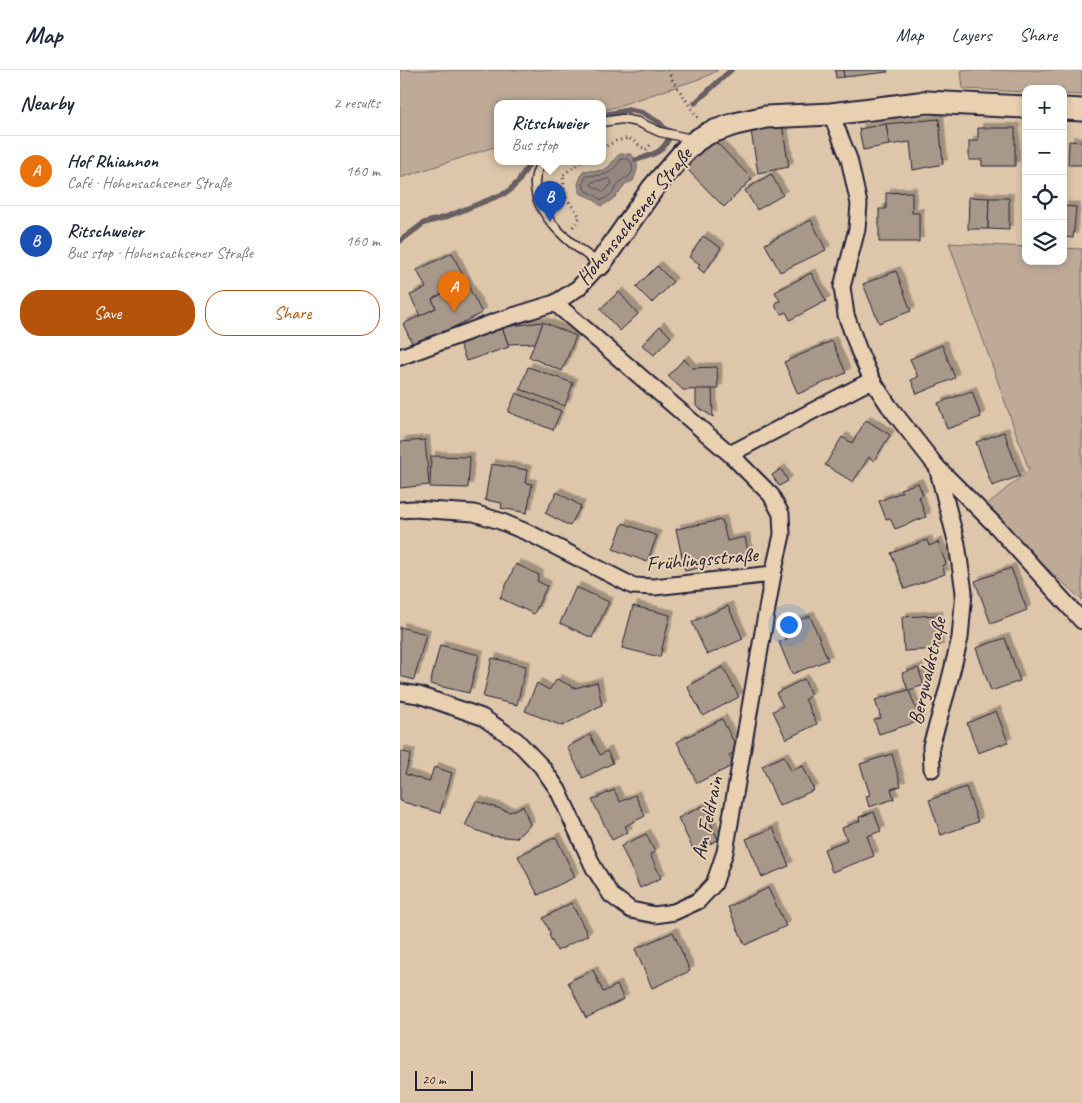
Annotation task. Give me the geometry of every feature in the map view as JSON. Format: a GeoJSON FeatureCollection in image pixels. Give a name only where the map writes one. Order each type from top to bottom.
{"type":"FeatureCollection","features":[{"type":"Feature","properties":{"kind":"street","name":"Hohensachsener Straße"},"geometry":{"type":"LineString","coordinates":[[400,357],[497,321],[555,303],[578,288],[653,188],[703,136],[735,124],[766,117],[831,114],[926,102],[1022,107]]}},
{"type":"Feature","properties":{"kind":"street"},"geometry":{"type":"LineString","coordinates":[[1067,109],[1082,110]]}},
{"type":"Feature","properties":{"kind":"street","name":"Bergwaldstraße"},"geometry":{"type":"LineString","coordinates":[[831,114],[849,159],[859,204],[857,229],[842,287],[846,315],[872,380],[889,406],[937,466],[1082,621]]}},
{"type":"Feature","properties":{"kind":"street","name":"Frühlingsstraße"},"geometry":{"type":"LineString","coordinates":[[400,510],[414,509],[474,513],[500,521],[531,534],[633,586],[654,587],[773,574],[782,535],[781,514],[770,494],[730,454],[555,303]]}},
{"type":"Feature","properties":{"kind":"street"},"geometry":{"type":"LineString","coordinates":[[730,454],[872,380]]}},
{"type":"Feature","properties":{"kind":"street","name":"Bergwaldstraße"},"geometry":{"type":"LineString","coordinates":[[932,769],[931,746],[960,638],[964,592],[957,544],[937,466]]}},
{"type":"Feature","properties":{"kind":"street","name":"Am Feldrain"},"geometry":{"type":"LineString","coordinates":[[400,692],[419,695],[482,717],[516,740],[542,767],[558,790],[594,868],[611,895],[631,910],[655,915],[674,912],[698,901],[714,884],[725,852],[773,574]]}},
{"type":"Feature","properties":{"kind":"lane"},"geometry":{"type":"LineString","coordinates":[[606,121],[622,119],[638,122],[660,132],[703,136]]}},
{"type":"Feature","properties":{"kind":"lane"},"geometry":{"type":"LineString","coordinates":[[540,165],[534,184],[539,201],[550,222],[565,239],[598,262]]}},
{"type":"Feature","properties":{"kind":"path"},"geometry":{"type":"LineString","coordinates":[[668,70],[703,136]]}},
{"type":"Feature","properties":{"kind":"path"},"geometry":{"type":"LineString","coordinates":[[606,146],[629,138],[646,150],[660,132]]}},
{"type":"Feature","properties":{"kind":"path"},"geometry":{"type":"LineString","coordinates":[[565,239],[580,217],[565,196],[563,175],[576,165]]}},
{"type":"Feature","properties":{"kind":"shaded area"},"geometry":{"type":"Polygon","coordinates":[[[400,70],[718,70],[705,77],[606,110],[606,100],[494,100],[494,147],[400,178],[400,70]]]}},
{"type":"Feature","properties":{"kind":"shaded area"},"geometry":{"type":"Polygon","coordinates":[[[961,70],[1082,70],[1082,95],[1067,94],[1067,85],[1022,85],[1022,92],[963,89],[961,70]]]}},
{"type":"Feature","properties":{"kind":"shaded area"},"geometry":{"type":"Polygon","coordinates":[[[949,243],[1022,247],[1022,265],[1067,265],[1067,248],[1082,249],[1082,600],[982,509],[1029,470],[949,243]]]}},
{"type":"Feature","properties":{"kind":"water"},"geometry":{"type":"Polygon","coordinates":[[[620,154],[631,154],[636,160],[637,170],[633,181],[625,184],[615,197],[601,206],[593,199],[580,193],[578,184],[583,171],[606,169],[620,154]]]}},
{"type":"Feature","properties":{"kind":"building"},"geometry":{"type":"Polygon","coordinates":[[[835,70],[843,70],[844,77],[836,78],[835,70]]]}},
{"type":"Feature","properties":{"kind":"building"},"geometry":{"type":"Polygon","coordinates":[[[843,70],[887,70],[888,72],[844,77],[843,70]]]}},
{"type":"Feature","properties":{"kind":"building"},"geometry":{"type":"Polygon","coordinates":[[[939,119],[943,164],[913,170],[910,142],[889,145],[886,124],[939,119]]]}},
{"type":"Feature","properties":{"kind":"building"},"geometry":{"type":"Polygon","coordinates":[[[886,124],[889,145],[863,150],[859,129],[886,124]]]}},
{"type":"Feature","properties":{"kind":"building"},"geometry":{"type":"Polygon","coordinates":[[[782,125],[789,167],[758,173],[751,131],[782,125]]]}},
{"type":"Feature","properties":{"kind":"building"},"geometry":{"type":"Polygon","coordinates":[[[978,128],[1015,128],[1015,166],[982,166],[982,160],[969,160],[969,141],[978,141],[978,128]]]}},
{"type":"Feature","properties":{"kind":"building"},"geometry":{"type":"Polygon","coordinates":[[[713,139],[752,179],[724,207],[685,167],[713,139]]]}},
{"type":"Feature","properties":{"kind":"building"},"geometry":{"type":"Polygon","coordinates":[[[1069,141],[1082,142],[1082,165],[1068,165],[1069,141]]]}},
{"type":"Feature","properties":{"kind":"building"},"geometry":{"type":"Polygon","coordinates":[[[771,174],[783,195],[757,210],[745,190],[771,174]]]}},
{"type":"Feature","properties":{"kind":"building"},"geometry":{"type":"Polygon","coordinates":[[[912,192],[912,213],[919,213],[919,242],[879,242],[879,209],[886,209],[886,193],[912,192]]]}},
{"type":"Feature","properties":{"kind":"building"},"geometry":{"type":"Polygon","coordinates":[[[969,197],[989,198],[988,229],[968,229],[969,197]]]}},
{"type":"Feature","properties":{"kind":"building"},"geometry":{"type":"Polygon","coordinates":[[[989,198],[1009,198],[1009,230],[988,229],[989,198]]]}},
{"type":"Feature","properties":{"kind":"building"},"geometry":{"type":"Polygon","coordinates":[[[1067,206],[1076,207],[1073,238],[1067,237],[1067,206]]]}},
{"type":"Feature","properties":{"kind":"building"},"geometry":{"type":"Polygon","coordinates":[[[811,220],[826,250],[780,272],[765,244],[811,220]]]}},
{"type":"Feature","properties":{"kind":"building"},"geometry":{"type":"Polygon","coordinates":[[[703,236],[721,248],[704,273],[698,268],[700,264],[689,257],[703,236]]]}},
{"type":"Feature","properties":{"kind":"building"},"geometry":{"type":"Polygon","coordinates":[[[452,253],[466,282],[432,299],[436,308],[420,316],[410,295],[426,288],[417,270],[452,253]]]}},
{"type":"Feature","properties":{"kind":"building"},"geometry":{"type":"Polygon","coordinates":[[[657,266],[673,282],[652,303],[636,287],[657,266]]]}},
{"type":"Feature","properties":{"kind":"building"},"geometry":{"type":"Polygon","coordinates":[[[896,271],[911,311],[879,323],[863,284],[896,271]]]}},
{"type":"Feature","properties":{"kind":"building"},"geometry":{"type":"Polygon","coordinates":[[[811,273],[826,301],[790,320],[786,312],[782,314],[776,308],[776,302],[780,301],[775,292],[811,273]]]}},
{"type":"Feature","properties":{"kind":"building"},"geometry":{"type":"Polygon","coordinates":[[[466,282],[482,313],[414,347],[403,324],[436,308],[432,299],[466,282]]]}},
{"type":"Feature","properties":{"kind":"building"},"geometry":{"type":"Polygon","coordinates":[[[619,292],[638,314],[620,331],[600,309],[619,292]]]}},
{"type":"Feature","properties":{"kind":"building"},"geometry":{"type":"Polygon","coordinates":[[[543,322],[576,336],[562,371],[529,357],[543,322]]]}},
{"type":"Feature","properties":{"kind":"building"},"geometry":{"type":"Polygon","coordinates":[[[543,322],[535,343],[508,344],[502,327],[543,322]]]}},
{"type":"Feature","properties":{"kind":"building"},"geometry":{"type":"Polygon","coordinates":[[[660,326],[671,337],[654,355],[642,345],[660,326]]]}},
{"type":"Feature","properties":{"kind":"building"},"geometry":{"type":"Polygon","coordinates":[[[502,327],[509,347],[466,361],[459,342],[502,327]]]}},
{"type":"Feature","properties":{"kind":"building"},"geometry":{"type":"Polygon","coordinates":[[[832,341],[846,373],[798,394],[784,362],[832,341]]]}},
{"type":"Feature","properties":{"kind":"building"},"geometry":{"type":"Polygon","coordinates":[[[942,345],[955,378],[917,394],[911,380],[918,377],[910,359],[942,345]]]}},
{"type":"Feature","properties":{"kind":"building"},"geometry":{"type":"Polygon","coordinates":[[[684,359],[692,368],[717,367],[718,389],[683,390],[668,376],[684,359]]]}},
{"type":"Feature","properties":{"kind":"building"},"geometry":{"type":"Polygon","coordinates":[[[528,367],[573,383],[565,406],[520,389],[528,367]]]}},
{"type":"Feature","properties":{"kind":"building"},"geometry":{"type":"Polygon","coordinates":[[[696,389],[712,389],[713,417],[696,406],[696,389]]]}},
{"type":"Feature","properties":{"kind":"building"},"geometry":{"type":"Polygon","coordinates":[[[972,391],[981,417],[947,429],[938,403],[972,391]]]}},
{"type":"Feature","properties":{"kind":"building"},"geometry":{"type":"Polygon","coordinates":[[[516,393],[561,411],[553,430],[508,412],[516,393]]]}},
{"type":"Feature","properties":{"kind":"building"},"geometry":{"type":"Polygon","coordinates":[[[866,420],[890,435],[874,461],[869,457],[853,482],[825,465],[842,437],[852,443],[866,420]]]}},
{"type":"Feature","properties":{"kind":"building"},"geometry":{"type":"Polygon","coordinates":[[[1004,432],[1020,476],[992,486],[976,442],[1004,432]]]}},
{"type":"Feature","properties":{"kind":"building"},"geometry":{"type":"Polygon","coordinates":[[[425,440],[429,485],[400,488],[400,442],[425,440]]]}},
{"type":"Feature","properties":{"kind":"building"},"geometry":{"type":"Polygon","coordinates":[[[431,456],[470,457],[468,488],[430,487],[431,456]]]}},
{"type":"Feature","properties":{"kind":"building"},"geometry":{"type":"Polygon","coordinates":[[[491,464],[527,470],[525,483],[532,484],[527,513],[501,508],[502,503],[485,500],[491,464]]]}},
{"type":"Feature","properties":{"kind":"building"},"geometry":{"type":"Polygon","coordinates":[[[781,469],[788,481],[779,486],[772,475],[781,469]]]}},
{"type":"Feature","properties":{"kind":"building"},"geometry":{"type":"Polygon","coordinates":[[[918,483],[923,495],[919,497],[926,517],[895,529],[890,518],[886,519],[879,501],[902,492],[900,489],[918,483]]]}},
{"type":"Feature","properties":{"kind":"building"},"geometry":{"type":"Polygon","coordinates":[[[557,492],[581,506],[570,526],[545,513],[557,492]]]}},
{"type":"Feature","properties":{"kind":"building"},"geometry":{"type":"Polygon","coordinates":[[[722,520],[727,541],[745,537],[749,557],[685,571],[676,529],[722,520]]]}},
{"type":"Feature","properties":{"kind":"building"},"geometry":{"type":"Polygon","coordinates":[[[623,523],[657,536],[647,562],[613,549],[623,523]]]}},
{"type":"Feature","properties":{"kind":"building"},"geometry":{"type":"Polygon","coordinates":[[[927,540],[929,546],[938,542],[946,564],[942,566],[945,574],[905,589],[891,553],[927,540]]]}},
{"type":"Feature","properties":{"kind":"building"},"geometry":{"type":"Polygon","coordinates":[[[516,564],[539,575],[537,581],[547,586],[534,614],[500,598],[516,564]]]}},
{"type":"Feature","properties":{"kind":"building"},"geometry":{"type":"Polygon","coordinates":[[[1011,568],[1027,610],[991,624],[975,581],[1011,568]]]}},
{"type":"Feature","properties":{"kind":"building"},"geometry":{"type":"Polygon","coordinates":[[[576,587],[609,602],[592,638],[560,623],[576,587]]]}},
{"type":"Feature","properties":{"kind":"building"},"geometry":{"type":"Polygon","coordinates":[[[633,606],[670,615],[660,657],[622,648],[633,606]]]}},
{"type":"Feature","properties":{"kind":"building"},"geometry":{"type":"Polygon","coordinates":[[[728,606],[743,639],[707,655],[692,622],[728,606]]]}},
{"type":"Feature","properties":{"kind":"building"},"geometry":{"type":"Polygon","coordinates":[[[938,615],[939,649],[904,651],[902,617],[938,615]]]}},
{"type":"Feature","properties":{"kind":"building"},"geometry":{"type":"Polygon","coordinates":[[[810,616],[828,660],[792,674],[779,642],[787,639],[782,627],[810,616]]]}},
{"type":"Feature","properties":{"kind":"building"},"geometry":{"type":"Polygon","coordinates":[[[400,627],[426,634],[414,680],[400,676],[400,627]]]}},
{"type":"Feature","properties":{"kind":"building"},"geometry":{"type":"Polygon","coordinates":[[[1005,638],[1020,681],[991,691],[976,648],[1005,638]]]}},
{"type":"Feature","properties":{"kind":"building"},"geometry":{"type":"Polygon","coordinates":[[[440,645],[479,655],[469,693],[430,684],[440,645]]]}},
{"type":"Feature","properties":{"kind":"building"},"geometry":{"type":"Polygon","coordinates":[[[492,658],[526,666],[517,705],[483,697],[492,658]]]}},
{"type":"Feature","properties":{"kind":"building"},"geometry":{"type":"Polygon","coordinates":[[[723,667],[739,697],[703,716],[687,686],[723,667]]]}},
{"type":"Feature","properties":{"kind":"building"},"geometry":{"type":"Polygon","coordinates":[[[918,668],[924,685],[909,690],[920,721],[879,734],[874,720],[881,718],[875,700],[908,690],[902,673],[918,668]]]}},
{"type":"Feature","properties":{"kind":"building"},"geometry":{"type":"Polygon","coordinates":[[[557,679],[575,688],[597,682],[602,705],[562,726],[525,711],[537,683],[549,690],[557,679]]]}},
{"type":"Feature","properties":{"kind":"building"},"geometry":{"type":"Polygon","coordinates":[[[804,679],[811,695],[805,699],[817,724],[786,739],[773,711],[783,706],[776,693],[804,679]]]}},
{"type":"Feature","properties":{"kind":"building"},"geometry":{"type":"Polygon","coordinates":[[[996,711],[1008,742],[978,753],[967,723],[996,711]]]}},
{"type":"Feature","properties":{"kind":"building"},"geometry":{"type":"Polygon","coordinates":[[[722,719],[738,750],[729,755],[734,765],[697,783],[677,742],[722,719]]]}},
{"type":"Feature","properties":{"kind":"building"},"geometry":{"type":"Polygon","coordinates":[[[590,735],[600,755],[607,751],[613,763],[583,778],[567,747],[590,735]]]}},
{"type":"Feature","properties":{"kind":"building"},"geometry":{"type":"Polygon","coordinates":[[[400,751],[411,754],[405,774],[429,782],[434,767],[452,773],[440,813],[400,801],[400,751]]]}},
{"type":"Feature","properties":{"kind":"building"},"geometry":{"type":"Polygon","coordinates":[[[892,754],[901,786],[891,789],[894,799],[869,807],[866,796],[870,795],[860,764],[892,754]]]}},
{"type":"Feature","properties":{"kind":"building"},"geometry":{"type":"Polygon","coordinates":[[[784,756],[791,771],[803,766],[814,790],[779,806],[762,766],[784,756]]]}},
{"type":"Feature","properties":{"kind":"building"},"geometry":{"type":"Polygon","coordinates":[[[966,787],[978,822],[941,835],[929,800],[966,787]]]}},
{"type":"Feature","properties":{"kind":"building"},"geometry":{"type":"Polygon","coordinates":[[[614,790],[620,802],[635,795],[645,816],[625,826],[628,832],[612,840],[592,800],[614,790]]]}},
{"type":"Feature","properties":{"kind":"building"},"geometry":{"type":"Polygon","coordinates":[[[476,801],[510,812],[523,806],[530,825],[516,838],[492,836],[465,826],[476,801]]]}},
{"type":"Feature","properties":{"kind":"building"},"geometry":{"type":"Polygon","coordinates":[[[703,806],[718,840],[694,851],[678,818],[703,806]]]}},
{"type":"Feature","properties":{"kind":"building"},"geometry":{"type":"Polygon","coordinates":[[[874,812],[881,831],[867,836],[874,856],[832,872],[824,849],[847,840],[842,828],[860,821],[859,817],[874,812]]]}},
{"type":"Feature","properties":{"kind":"building"},"geometry":{"type":"Polygon","coordinates":[[[773,828],[789,866],[762,877],[746,839],[773,828]]]}},
{"type":"Feature","properties":{"kind":"building"},"geometry":{"type":"Polygon","coordinates":[[[646,834],[655,852],[650,854],[661,878],[640,888],[621,846],[646,834]]]}},
{"type":"Feature","properties":{"kind":"building"},"geometry":{"type":"Polygon","coordinates":[[[556,837],[575,877],[538,895],[518,856],[556,837]]]}},
{"type":"Feature","properties":{"kind":"building"},"geometry":{"type":"Polygon","coordinates":[[[768,888],[786,926],[745,945],[728,907],[768,888]]]}},
{"type":"Feature","properties":{"kind":"building"},"geometry":{"type":"Polygon","coordinates":[[[571,903],[588,935],[557,951],[543,918],[571,903]]]}},
{"type":"Feature","properties":{"kind":"building"},"geometry":{"type":"Polygon","coordinates":[[[673,932],[690,971],[652,988],[635,949],[673,932]]]}},
{"type":"Feature","properties":{"kind":"building"},"geometry":{"type":"Polygon","coordinates":[[[593,970],[603,992],[617,985],[624,999],[586,1018],[568,982],[593,970]]]}},
{"type":"Feature","properties":{"kind":"waterway"},"geometry":{"type":"LineString","coordinates":[[695,103],[731,70]]}},
{"type":"Feature","properties":{"kind":"waterway"},"geometry":{"type":"LineString","coordinates":[[606,114],[628,110],[643,113],[670,131],[671,134],[668,140],[658,152],[636,160]]}},
{"type":"Feature","properties":{"kind":"waterway"},"geometry":{"type":"LineString","coordinates":[[400,241],[424,223],[446,217],[508,192],[518,182],[529,165]]}},
{"type":"Feature","properties":{"kind":"place","name":"Ritschweier"},"geometry":{"type":"Point","coordinates":[550,222]}},
{"type":"Feature","properties":{"kind":"place","name":"Hof Rhiannon"},"geometry":{"type":"Point","coordinates":[454,312]}}]}
